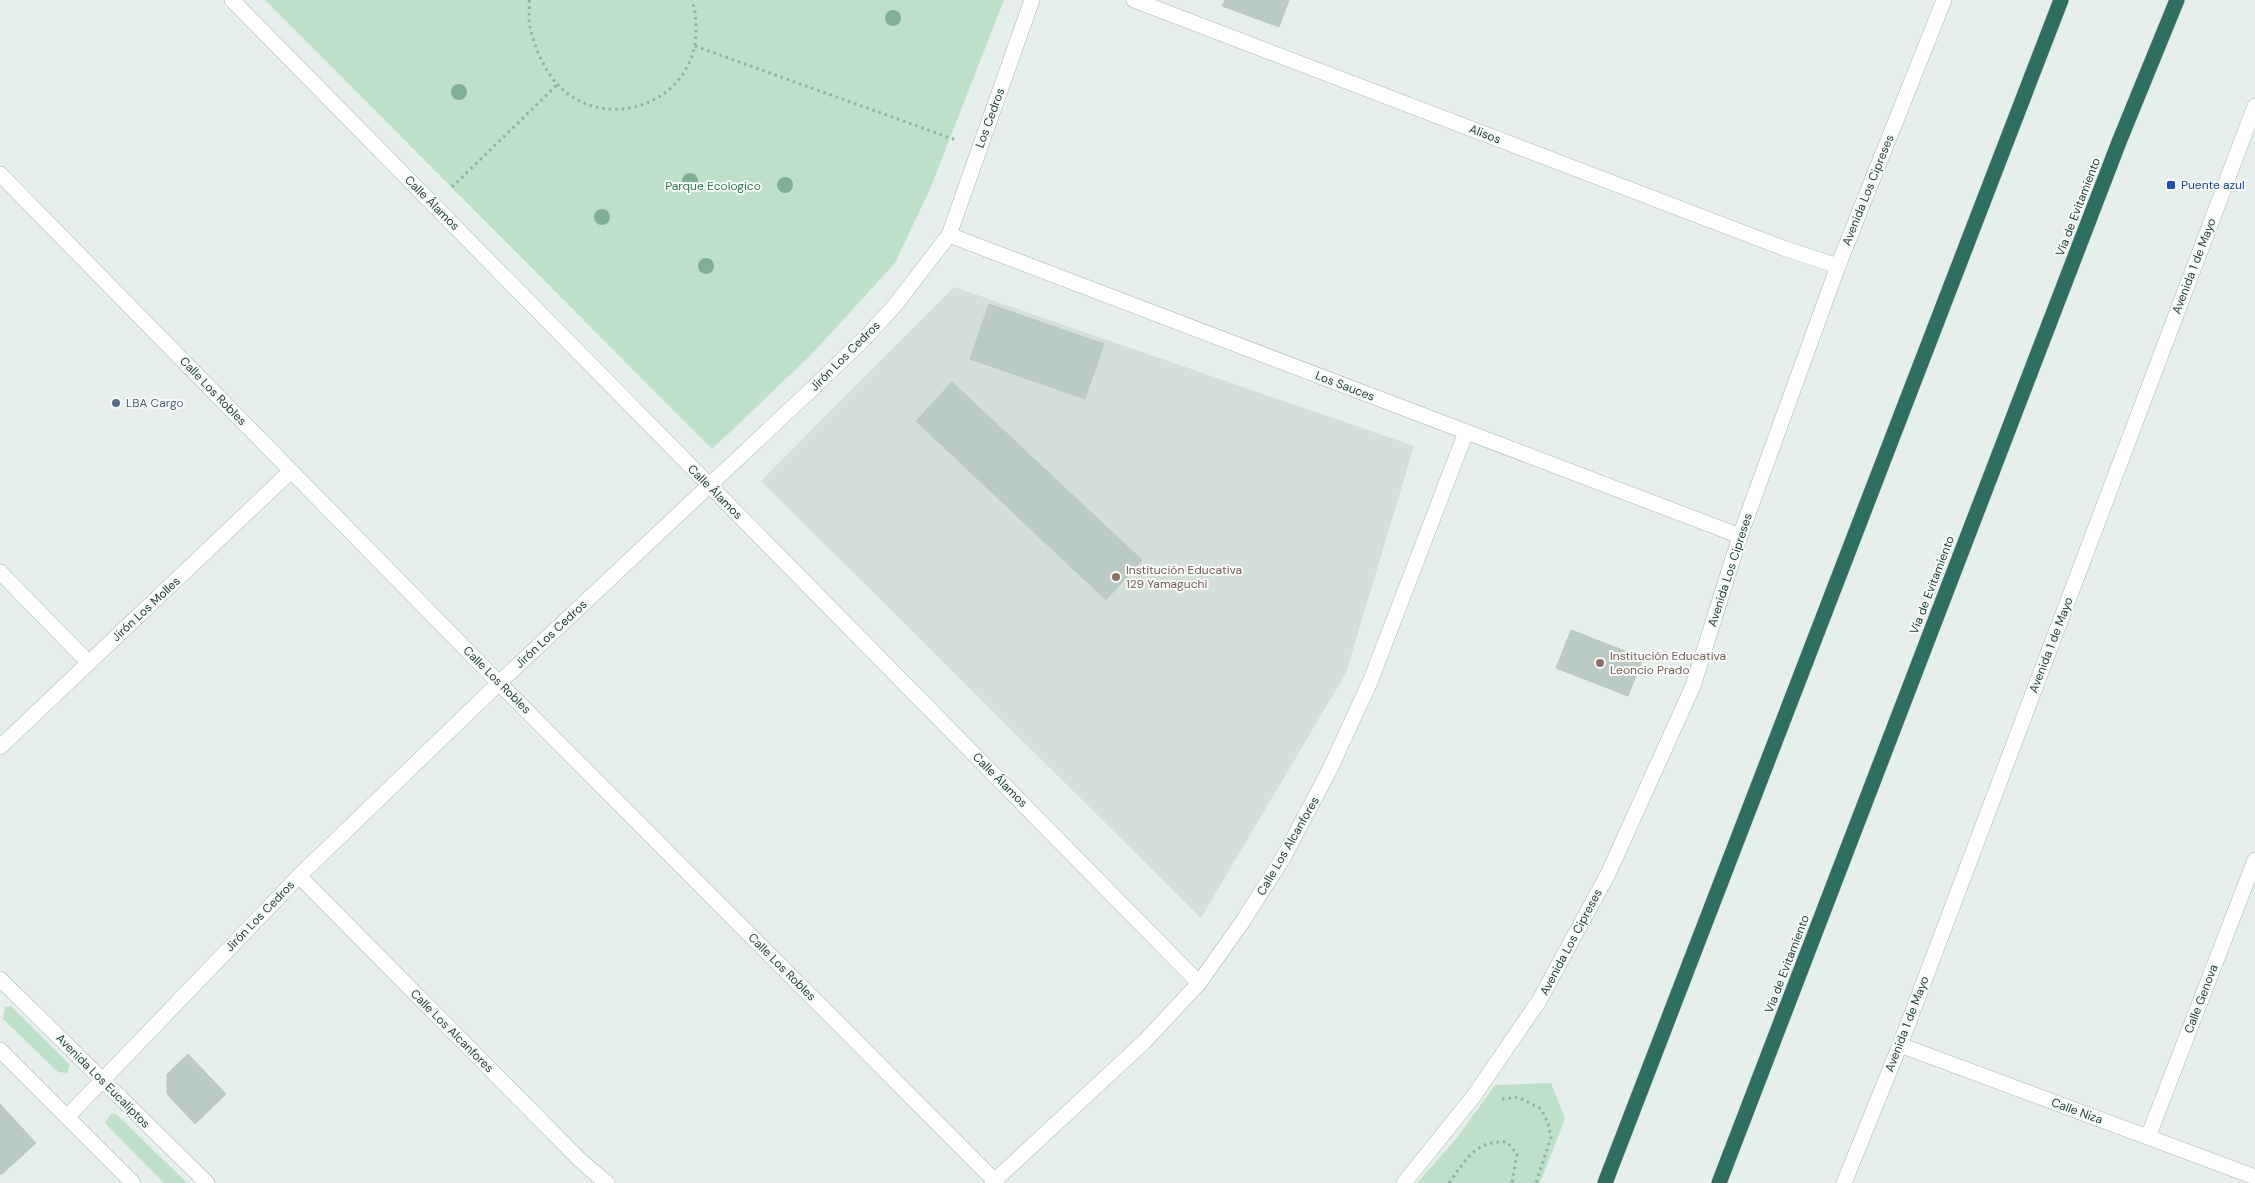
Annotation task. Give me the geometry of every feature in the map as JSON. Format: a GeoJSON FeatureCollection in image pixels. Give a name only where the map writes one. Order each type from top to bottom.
{"type":"FeatureCollection","features":[{"type":"Feature","properties":{"kind":"highway"},"geometry":{"type":"LineString","coordinates":[[1605,1183],[2060,0]]}},
{"type":"Feature","properties":{"kind":"highway","name":"Vía de Evitamiento"},"geometry":{"type":"LineString","coordinates":[[1719,1183],[2118,142],[2177,0]]}},
{"type":"Feature","properties":{"kind":"street","name":"Calle Álamos"},"geometry":{"type":"LineString","coordinates":[[232,0],[1199,983]]}},
{"type":"Feature","properties":{"kind":"street","name":"Los Cedros"},"geometry":{"type":"LineString","coordinates":[[949,235],[1032,0]]}},
{"type":"Feature","properties":{"kind":"street","name":"Alisos"},"geometry":{"type":"LineString","coordinates":[[1134,0],[1786,249],[1838,266]]}},
{"type":"Feature","properties":{"kind":"street","name":"Avenida Los Cipreses"},"geometry":{"type":"LineString","coordinates":[[1404,1183],[1473,1097],[1539,1001],[1608,874],[1692,686],[1740,536],[1838,266],[1940,1]]}},
{"type":"Feature","properties":{"kind":"street","name":"Avenida 1 de Mayo"},"geometry":{"type":"LineString","coordinates":[[1844,1183],[1900,1045],[2255,106]]}},
{"type":"Feature","properties":{"kind":"street","name":"Calle Los Robles"},"geometry":{"type":"LineString","coordinates":[[0,174],[499,683],[995,1182]]}},
{"type":"Feature","properties":{"kind":"street","name":"Los Sauces"},"geometry":{"type":"LineString","coordinates":[[949,235],[1740,536]]}},
{"type":"Feature","properties":{"kind":"street","name":"Jirón Los Cedros"},"geometry":{"type":"LineString","coordinates":[[67,1117],[298,876],[499,683],[867,336],[896,304],[949,235]]}},
{"type":"Feature","properties":{"kind":"street","name":"Calle Los Alcanfores"},"geometry":{"type":"LineString","coordinates":[[995,1182],[1144,1041],[1199,983],[1243,921],[1283,858],[1329,771],[1370,682],[1466,432]]}},
{"type":"Feature","properties":{"kind":"street","name":"Jirón Los Molles"},"geometry":{"type":"LineString","coordinates":[[0,747],[291,471]]}},
{"type":"Feature","properties":{"kind":"street"},"geometry":{"type":"LineString","coordinates":[[0,572],[89,662]]}},
{"type":"Feature","properties":{"kind":"street","name":"Calle Genova"},"geometry":{"type":"LineString","coordinates":[[2148,1137],[2255,860]]}},
{"type":"Feature","properties":{"kind":"street","name":"Calle Los Alcanfores"},"geometry":{"type":"LineString","coordinates":[[298,876],[582,1162],[607,1183]]}},
{"type":"Feature","properties":{"kind":"street","name":"Avenida Los Eucaliptos"},"geometry":{"type":"LineString","coordinates":[[0,979],[206,1183]]}},
{"type":"Feature","properties":{"kind":"street","name":"Calle Niza"},"geometry":{"type":"LineString","coordinates":[[1900,1045],[2255,1177]]}},
{"type":"Feature","properties":{"kind":"street"},"geometry":{"type":"LineString","coordinates":[[0,1050],[133,1183]]}},
{"type":"Feature","properties":{"kind":"path"},"geometry":{"type":"LineString","coordinates":[[529,0],[529,25],[542,61],[558,84],[578,100],[603,109],[629,109],[654,101],[675,85],[690,64],[695,46],[697,12],[692,0]]}},
{"type":"Feature","properties":{"kind":"path"},"geometry":{"type":"LineString","coordinates":[[695,46],[979,149]]}},
{"type":"Feature","properties":{"kind":"path"},"geometry":{"type":"LineString","coordinates":[[434,205],[558,84]]}},
{"type":"Feature","properties":{"kind":"path"},"geometry":{"type":"LineString","coordinates":[[1498,1100],[1518,1097],[1541,1109],[1548,1123],[1551,1137],[1536,1183]]}},
{"type":"Feature","properties":{"kind":"path"},"geometry":{"type":"LineString","coordinates":[[1448,1183],[1474,1151],[1493,1141],[1507,1142],[1517,1154],[1512,1183]]}},
{"type":"Feature","properties":{"kind":"shaded area","name":"Institución Educativa 129 Yamaguchi"},"geometry":{"type":"Polygon","coordinates":[[[954,287],[1414,446],[1346,673],[1201,918],[761,481],[954,287]]]}},
{"type":"Feature","properties":{"kind":"green space","name":"Parque Ecologico"},"geometry":{"type":"Polygon","coordinates":[[[265,0],[1004,0],[930,189],[895,263],[811,355],[712,449],[265,0]]]}},
{"type":"Feature","properties":{"kind":"green space"},"geometry":{"type":"Polygon","coordinates":[[[11,1006],[70,1065],[67,1073],[58,1072],[3,1019],[5,1007],[11,1006]]]}},
{"type":"Feature","properties":{"kind":"green space"},"geometry":{"type":"Polygon","coordinates":[[[1551,1083],[1565,1119],[1540,1183],[1417,1183],[1456,1139],[1495,1085],[1551,1083]]]}},
{"type":"Feature","properties":{"kind":"green space"},"geometry":{"type":"Polygon","coordinates":[[[115,1113],[187,1183],[164,1183],[105,1123],[110,1115],[115,1113]]]}},
{"type":"Feature","properties":{"kind":"building"},"geometry":{"type":"Polygon","coordinates":[[[1225,0],[1289,0],[1279,27],[1222,6],[1225,0]]]}},
{"type":"Feature","properties":{"kind":"building"},"geometry":{"type":"Polygon","coordinates":[[[989,304],[1104,344],[1085,399],[970,359],[989,304]]]}},
{"type":"Feature","properties":{"kind":"building"},"geometry":{"type":"Polygon","coordinates":[[[952,382],[1142,560],[1106,600],[916,421],[952,382]]]}},
{"type":"Feature","properties":{"kind":"building","name":"Institución Educativa Leoncio Prado"},"geometry":{"type":"Polygon","coordinates":[[[1571,630],[1643,658],[1628,696],[1556,668],[1571,630]]]}},
{"type":"Feature","properties":{"kind":"building"},"geometry":{"type":"Polygon","coordinates":[[[188,1054],[226,1094],[195,1124],[167,1094],[167,1074],[188,1054]]]}},
{"type":"Feature","properties":{"kind":"building"},"geometry":{"type":"Polygon","coordinates":[[[0,1104],[36,1143],[1,1175],[0,1173],[0,1104]]]}},
{"type":"Feature","properties":{"kind":"place","name":"Puente azul"},"geometry":{"type":"Point","coordinates":[2171,185]}},
{"type":"Feature","properties":{"kind":"place","name":"LBA Cargo"},"geometry":{"type":"Point","coordinates":[116,403]}},
{"type":"Feature","properties":{"kind":"place","name":"Institución Educativa 129 Yamaguchi"},"geometry":{"type":"Point","coordinates":[1116,577]}},
{"type":"Feature","properties":{"kind":"place","name":"Institución Educativa Leoncio Prado"},"geometry":{"type":"Point","coordinates":[1600,663]}}]}
